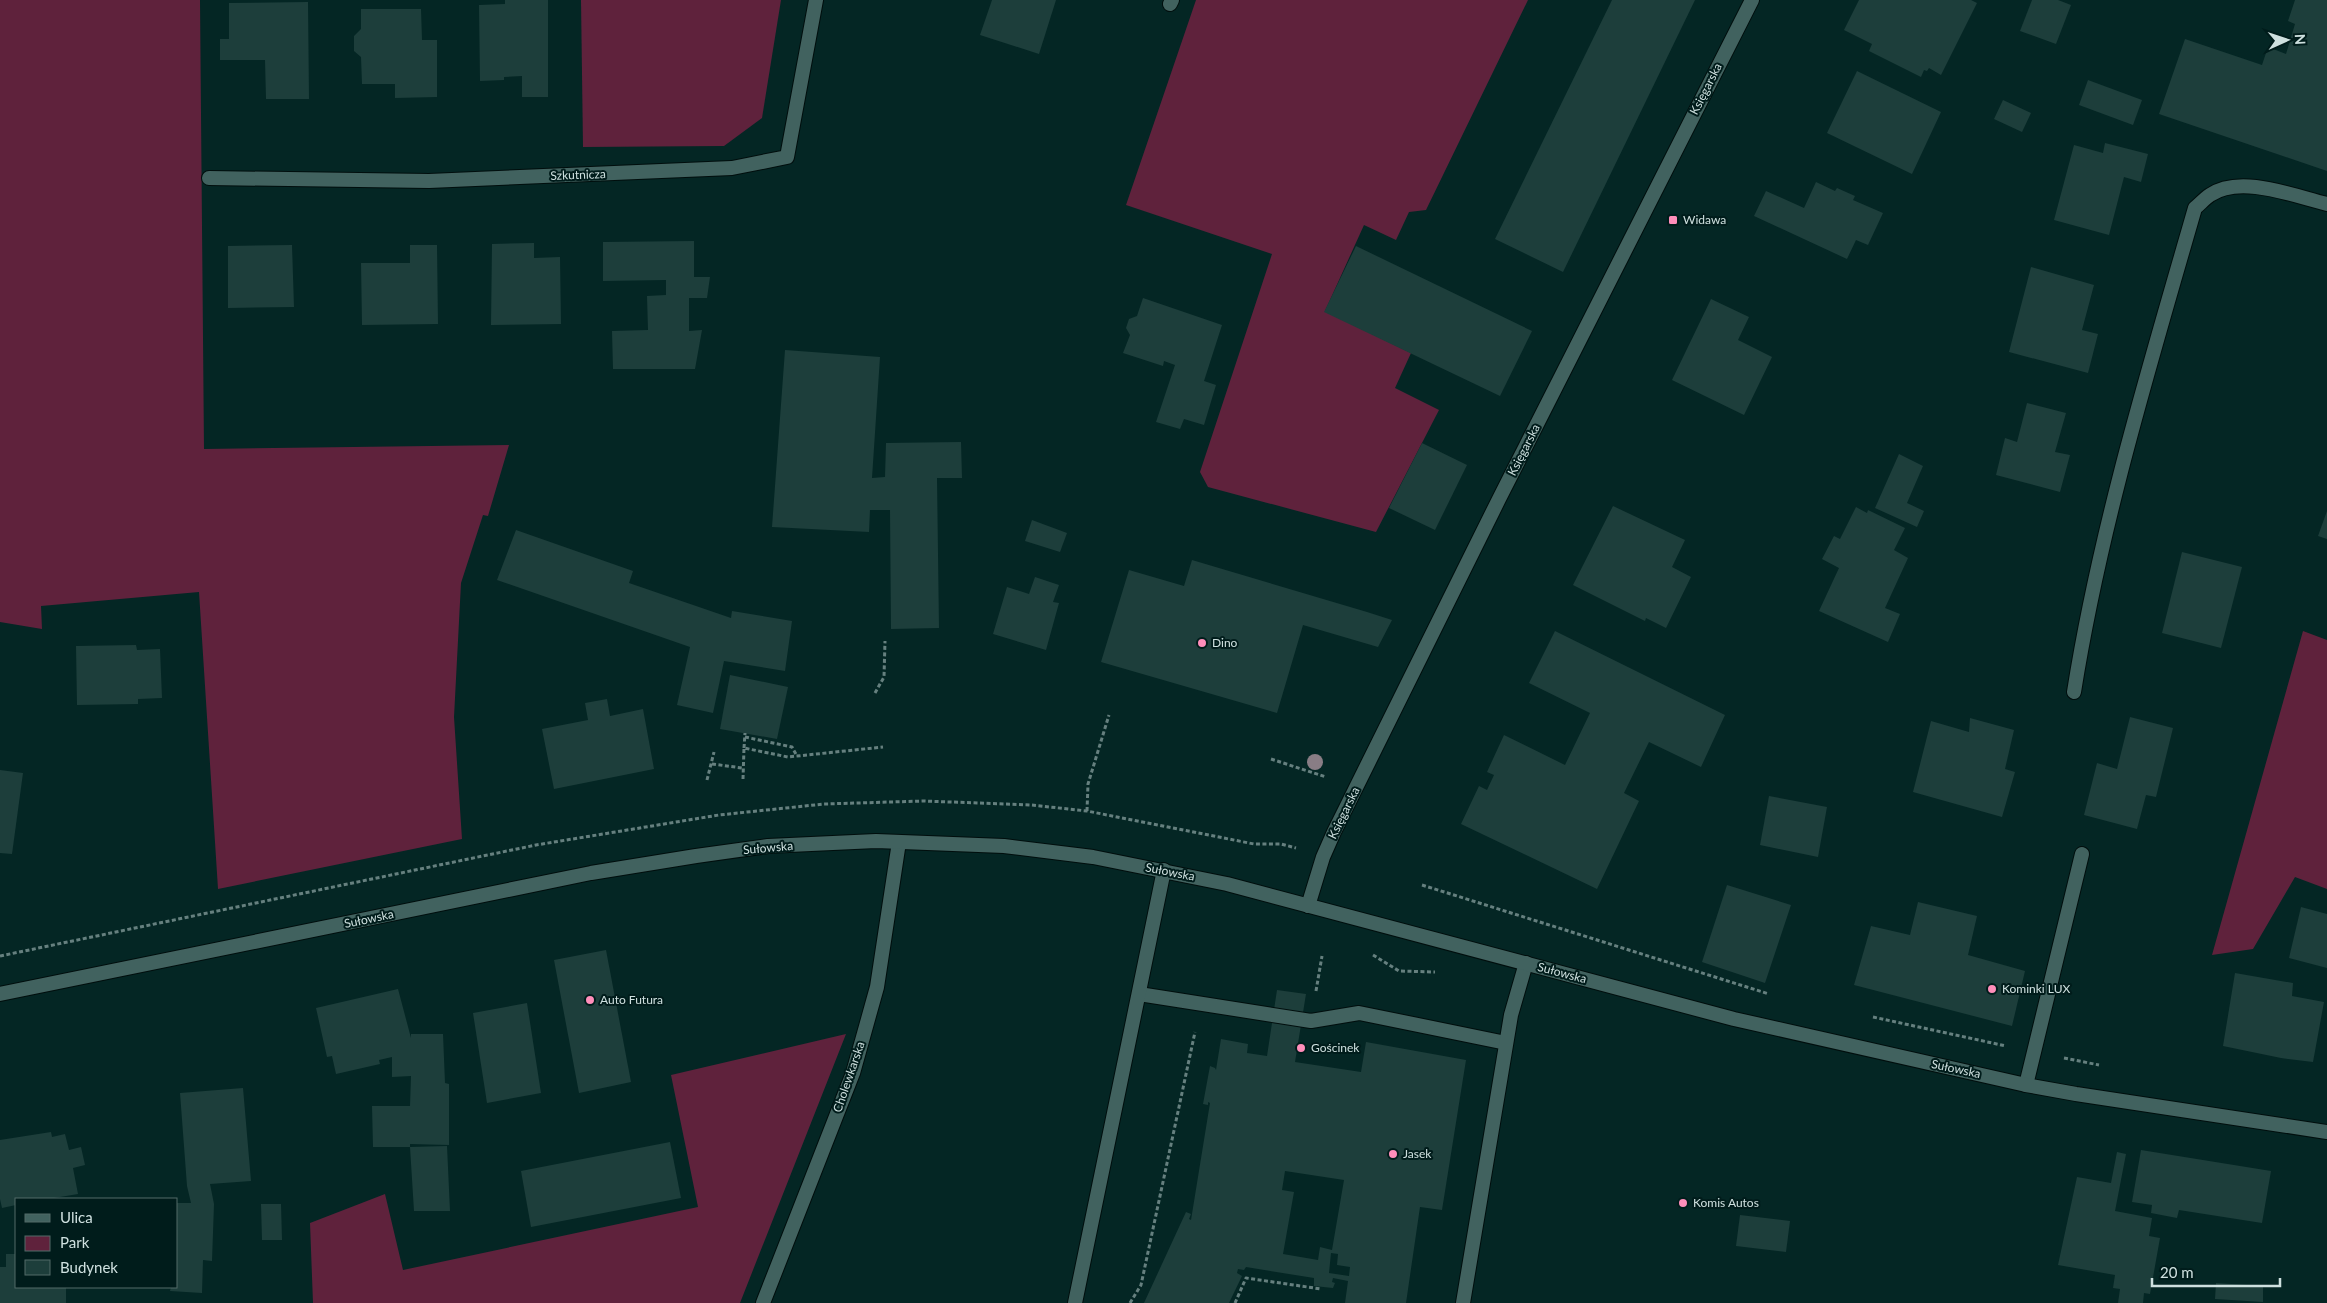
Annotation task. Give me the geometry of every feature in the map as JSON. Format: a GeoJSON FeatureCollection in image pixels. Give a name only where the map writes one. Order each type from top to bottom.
{"type":"FeatureCollection","features":[{"type":"Feature","properties":{"kind":"main road","name":"Szkutnicza"},"geometry":{"type":"LineString","coordinates":[[209,178],[429,181],[732,168],[787,157],[816,0]]}},
{"type":"Feature","properties":{"kind":"main road","name":"Księgarska"},"geometry":{"type":"LineString","coordinates":[[1308,906],[1323,857],[1334,832],[1503,490],[1752,0]]}},
{"type":"Feature","properties":{"kind":"main road"},"geometry":{"type":"LineString","coordinates":[[2074,692],[2086,616],[2133,425],[2195,208],[2211,194],[2234,187],[2259,186],[2327,204]]}},
{"type":"Feature","properties":{"kind":"main road","name":"Sułowska"},"geometry":{"type":"LineString","coordinates":[[0,994],[591,872],[768,846],[876,841],[1004,846],[1094,857],[1164,870],[1308,906],[1734,1019],[2026,1085],[2327,1132]]}},
{"type":"Feature","properties":{"kind":"main road","name":"Cholewkarska"},"geometry":{"type":"LineString","coordinates":[[763,1303],[853,1073],[877,987],[900,842]]}},
{"type":"Feature","properties":{"kind":"main road"},"geometry":{"type":"LineString","coordinates":[[2026,1085],[2082,854]]}},
{"type":"Feature","properties":{"kind":"main road"},"geometry":{"type":"LineString","coordinates":[[1074,1303],[1164,870]]}},
{"type":"Feature","properties":{"kind":"main road"},"geometry":{"type":"LineString","coordinates":[[1463,1303],[1512,1007],[1526,963]]}},
{"type":"Feature","properties":{"kind":"main road"},"geometry":{"type":"LineString","coordinates":[[1139,994],[1311,1021],[1359,1013],[1506,1042]]}},
{"type":"Feature","properties":{"kind":"path"},"geometry":{"type":"LineString","coordinates":[[875,693],[884,677],[885,642]]}},
{"type":"Feature","properties":{"kind":"path"},"geometry":{"type":"LineString","coordinates":[[1087,810],[1088,784],[1109,715]]}},
{"type":"Feature","properties":{"kind":"path"},"geometry":{"type":"LineString","coordinates":[[743,779],[745,735],[792,747],[797,756]]}},
{"type":"Feature","properties":{"kind":"path"},"geometry":{"type":"LineString","coordinates":[[744,748],[788,757],[883,747]]}},
{"type":"Feature","properties":{"kind":"path"},"geometry":{"type":"LineString","coordinates":[[707,780],[714,752]]}},
{"type":"Feature","properties":{"kind":"path"},"geometry":{"type":"LineString","coordinates":[[1272,759],[1326,777]]}},
{"type":"Feature","properties":{"kind":"path"},"geometry":{"type":"LineString","coordinates":[[712,764],[742,768]]}},
{"type":"Feature","properties":{"kind":"path"},"geometry":{"type":"LineString","coordinates":[[1422,885],[1770,994]]}},
{"type":"Feature","properties":{"kind":"path"},"geometry":{"type":"LineString","coordinates":[[1315,997],[1322,956]]}},
{"type":"Feature","properties":{"kind":"path"},"geometry":{"type":"LineString","coordinates":[[1130,1303],[1141,1285],[1197,1024]]}},
{"type":"Feature","properties":{"kind":"path"},"geometry":{"type":"LineString","coordinates":[[1235,1303],[1246,1278],[1320,1289]]}},
{"type":"Feature","properties":{"kind":"green space"},"geometry":{"type":"Polygon","coordinates":[[[0,0],[200,0],[204,449],[509,445],[488,516],[483,515],[461,583],[454,717],[462,839],[218,889],[199,592],[41,606],[42,629],[0,622],[0,0]]]}},
{"type":"Feature","properties":{"kind":"green space"},"geometry":{"type":"Polygon","coordinates":[[[581,0],[781,0],[762,118],[724,146],[583,147],[581,0]]]}},
{"type":"Feature","properties":{"kind":"green space"},"geometry":{"type":"Polygon","coordinates":[[[1196,0],[1528,0],[1426,210],[1409,212],[1396,240],[1364,225],[1325,311],[1411,353],[1395,388],[1439,410],[1376,532],[1208,487],[1200,472],[1272,254],[1126,205],[1196,0]]]}},
{"type":"Feature","properties":{"kind":"green space"},"geometry":{"type":"Polygon","coordinates":[[[2303,631],[2327,640],[2327,889],[2295,877],[2253,949],[2212,955],[2303,631]]]}},
{"type":"Feature","properties":{"kind":"green space"},"geometry":{"type":"Polygon","coordinates":[[[846,1034],[740,1303],[313,1303],[310,1223],[385,1194],[403,1270],[698,1207],[671,1075],[846,1034]]]}},
{"type":"Feature","properties":{"kind":"building"},"geometry":{"type":"Polygon","coordinates":[[[505,0],[548,0],[548,97],[522,97],[522,76],[504,77],[504,80],[480,81],[479,5],[505,4],[505,0]]]}},
{"type":"Feature","properties":{"kind":"building"},"geometry":{"type":"Polygon","coordinates":[[[992,0],[1056,0],[1039,54],[980,35],[992,0]]]}},
{"type":"Feature","properties":{"kind":"building"},"geometry":{"type":"Polygon","coordinates":[[[1612,0],[1695,0],[1563,272],[1495,239],[1612,0]]]}},
{"type":"Feature","properties":{"kind":"building"},"geometry":{"type":"Polygon","coordinates":[[[1859,0],[1971,0],[1977,3],[1941,75],[1929,68],[1927,71],[1924,70],[1921,77],[1869,51],[1872,44],[1844,30],[1859,0]]]}},
{"type":"Feature","properties":{"kind":"building"},"geometry":{"type":"Polygon","coordinates":[[[2032,0],[2058,0],[2071,5],[2056,44],[2020,31],[2032,0]]]}},
{"type":"Feature","properties":{"kind":"building"},"geometry":{"type":"Polygon","coordinates":[[[2295,0],[2327,0],[2327,171],[2159,114],[2185,39],[2262,65],[2268,47],[2286,54],[2295,24],[2288,21],[2295,0]]]}},
{"type":"Feature","properties":{"kind":"building"},"geometry":{"type":"Polygon","coordinates":[[[308,2],[309,99],[266,99],[265,60],[220,60],[220,39],[229,39],[229,3],[308,2]]]}},
{"type":"Feature","properties":{"kind":"building"},"geometry":{"type":"Polygon","coordinates":[[[361,9],[421,9],[422,40],[437,40],[437,97],[395,98],[395,84],[362,84],[361,57],[354,51],[354,36],[361,29],[361,9]]]}},
{"type":"Feature","properties":{"kind":"building"},"geometry":{"type":"Polygon","coordinates":[[[1857,71],[1941,112],[1912,174],[1827,133],[1857,71]]]}},
{"type":"Feature","properties":{"kind":"building"},"geometry":{"type":"Polygon","coordinates":[[[2088,80],[2142,100],[2133,125],[2079,105],[2088,80]]]}},
{"type":"Feature","properties":{"kind":"building"},"geometry":{"type":"Polygon","coordinates":[[[2003,100],[2031,113],[2022,132],[1994,119],[2003,100]]]}},
{"type":"Feature","properties":{"kind":"building"},"geometry":{"type":"Polygon","coordinates":[[[2105,143],[2148,154],[2141,182],[2124,177],[2109,235],[2054,220],[2074,145],[2103,153],[2105,143]]]}},
{"type":"Feature","properties":{"kind":"building"},"geometry":{"type":"Polygon","coordinates":[[[1816,182],[1835,191],[1837,188],[1855,196],[1853,200],[1883,213],[1868,245],[1856,240],[1847,259],[1754,216],[1766,191],[1804,208],[1816,182]]]}},
{"type":"Feature","properties":{"kind":"building"},"geometry":{"type":"Polygon","coordinates":[[[694,241],[694,277],[710,277],[707,298],[689,298],[689,331],[702,330],[695,369],[613,369],[612,331],[648,330],[647,296],[666,295],[666,280],[603,281],[603,242],[694,241]]]}},
{"type":"Feature","properties":{"kind":"building"},"geometry":{"type":"Polygon","coordinates":[[[534,243],[534,258],[560,257],[561,324],[491,325],[492,244],[534,243]]]}},
{"type":"Feature","properties":{"kind":"building"},"geometry":{"type":"Polygon","coordinates":[[[292,245],[294,307],[228,308],[228,246],[292,245]]]}},
{"type":"Feature","properties":{"kind":"building"},"geometry":{"type":"Polygon","coordinates":[[[410,245],[437,245],[438,324],[362,325],[361,263],[410,263],[410,245]]]}},
{"type":"Feature","properties":{"kind":"building"},"geometry":{"type":"Polygon","coordinates":[[[1356,246],[1532,331],[1500,396],[1324,312],[1356,246]]]}},
{"type":"Feature","properties":{"kind":"building"},"geometry":{"type":"Polygon","coordinates":[[[2031,267],[2094,285],[2082,330],[2098,334],[2088,373],[2009,352],[2031,267]]]}},
{"type":"Feature","properties":{"kind":"building"},"geometry":{"type":"Polygon","coordinates":[[[1143,298],[1222,325],[1204,381],[1216,385],[1204,425],[1184,419],[1180,429],[1156,422],[1175,365],[1164,361],[1163,366],[1123,353],[1130,335],[1126,328],[1129,319],[1137,316],[1143,298]]]}},
{"type":"Feature","properties":{"kind":"building"},"geometry":{"type":"Polygon","coordinates":[[[1711,299],[1749,317],[1738,340],[1772,357],[1744,415],[1672,380],[1711,299]]]}},
{"type":"Feature","properties":{"kind":"building"},"geometry":{"type":"Polygon","coordinates":[[[785,350],[880,357],[872,478],[885,477],[886,443],[961,442],[962,478],[937,478],[939,628],[891,629],[890,510],[870,510],[869,532],[772,527],[785,350]]]}},
{"type":"Feature","properties":{"kind":"building"},"geometry":{"type":"Polygon","coordinates":[[[2027,403],[2066,413],[2055,452],[2070,455],[2060,492],[1996,475],[2005,438],[2017,442],[2027,403]]]}},
{"type":"Feature","properties":{"kind":"building"},"geometry":{"type":"Polygon","coordinates":[[[1422,443],[1467,465],[1435,530],[1389,508],[1422,443]]]}},
{"type":"Feature","properties":{"kind":"building"},"geometry":{"type":"Polygon","coordinates":[[[1899,454],[1923,466],[1907,503],[1924,511],[1917,527],[1875,508],[1899,454]]]}},
{"type":"Feature","properties":{"kind":"building"},"geometry":{"type":"Polygon","coordinates":[[[1613,506],[1685,540],[1672,567],[1691,577],[1666,628],[1646,618],[1645,621],[1573,585],[1613,506]]]}},
{"type":"Feature","properties":{"kind":"building"},"geometry":{"type":"Polygon","coordinates":[[[1856,507],[1867,513],[1868,510],[1905,528],[1894,550],[1908,558],[1885,608],[1900,614],[1888,642],[1819,611],[1839,568],[1822,559],[1834,536],[1840,539],[1856,507]]]}},
{"type":"Feature","properties":{"kind":"building"},"geometry":{"type":"Polygon","coordinates":[[[2327,511],[2327,539],[2318,536],[2327,511]]]}},
{"type":"Feature","properties":{"kind":"building"},"geometry":{"type":"Polygon","coordinates":[[[1032,520],[1067,533],[1060,552],[1025,541],[1032,520]]]}},
{"type":"Feature","properties":{"kind":"building"},"geometry":{"type":"Polygon","coordinates":[[[516,530],[633,571],[629,583],[731,618],[732,611],[792,621],[785,671],[724,661],[713,713],[677,705],[690,647],[497,580],[516,530]]]}},
{"type":"Feature","properties":{"kind":"building"},"geometry":{"type":"Polygon","coordinates":[[[2182,552],[2242,567],[2221,648],[2162,633],[2182,552]]]}},
{"type":"Feature","properties":{"kind":"building","name":"Dino"},"geometry":{"type":"Polygon","coordinates":[[[1192,560],[1392,620],[1378,647],[1303,625],[1277,713],[1101,662],[1129,570],[1184,586],[1192,560]]]}},
{"type":"Feature","properties":{"kind":"building"},"geometry":{"type":"Polygon","coordinates":[[[1035,577],[1059,585],[1053,602],[1059,603],[1046,650],[993,634],[1007,587],[1029,594],[1035,577]]]}},
{"type":"Feature","properties":{"kind":"building"},"geometry":{"type":"Polygon","coordinates":[[[1555,631],[1725,715],[1701,767],[1649,742],[1624,793],[1639,801],[1597,889],[1461,824],[1479,786],[1487,790],[1494,775],[1487,772],[1504,735],[1565,765],[1590,713],[1529,683],[1555,631]]]}},
{"type":"Feature","properties":{"kind":"building"},"geometry":{"type":"Polygon","coordinates":[[[136,645],[137,650],[160,649],[162,698],[138,699],[138,704],[77,705],[76,646],[136,645]]]}},
{"type":"Feature","properties":{"kind":"building"},"geometry":{"type":"Polygon","coordinates":[[[730,675],[788,687],[777,739],[720,729],[730,675]]]}},
{"type":"Feature","properties":{"kind":"building"},"geometry":{"type":"Polygon","coordinates":[[[607,699],[610,716],[643,709],[654,769],[554,789],[542,729],[588,720],[585,703],[607,699]]]}},
{"type":"Feature","properties":{"kind":"building"},"geometry":{"type":"Polygon","coordinates":[[[2130,717],[2173,728],[2156,797],[2146,795],[2137,829],[2084,815],[2097,763],[2117,769],[2130,717]]]}},
{"type":"Feature","properties":{"kind":"building"},"geometry":{"type":"Polygon","coordinates":[[[1970,718],[2014,730],[2005,769],[2015,772],[2002,817],[1913,792],[1931,721],[1969,732],[1970,718]]]}},
{"type":"Feature","properties":{"kind":"building"},"geometry":{"type":"Polygon","coordinates":[[[0,770],[23,773],[12,854],[0,853],[0,770]]]}},
{"type":"Feature","properties":{"kind":"building"},"geometry":{"type":"Polygon","coordinates":[[[1769,796],[1827,807],[1818,857],[1760,845],[1769,796]]]}},
{"type":"Feature","properties":{"kind":"building"},"geometry":{"type":"Polygon","coordinates":[[[1727,885],[1791,905],[1765,983],[1702,962],[1727,885]]]}},
{"type":"Feature","properties":{"kind":"building"},"geometry":{"type":"Polygon","coordinates":[[[1918,902],[1977,916],[1968,955],[2025,971],[2012,1026],[1854,985],[1871,926],[1910,935],[1918,902]]]}},
{"type":"Feature","properties":{"kind":"building"},"geometry":{"type":"Polygon","coordinates":[[[2301,907],[2327,914],[2327,968],[2289,958],[2301,907]]]}},
{"type":"Feature","properties":{"kind":"building"},"geometry":{"type":"Polygon","coordinates":[[[606,950],[631,1082],[579,1093],[554,960],[606,950]]]}},
{"type":"Feature","properties":{"kind":"building"},"geometry":{"type":"Polygon","coordinates":[[[2235,973],[2293,983],[2292,996],[2324,1002],[2313,1062],[2281,1058],[2223,1046],[2235,973]]]}},
{"type":"Feature","properties":{"kind":"building"},"geometry":{"type":"Polygon","coordinates":[[[398,989],[411,1038],[411,1034],[443,1034],[445,1083],[449,1084],[449,1145],[410,1144],[410,1147],[373,1147],[372,1106],[410,1106],[411,1076],[392,1077],[392,1057],[379,1060],[380,1064],[336,1074],[332,1056],[327,1057],[316,1008],[398,989]]]}},
{"type":"Feature","properties":{"kind":"building"},"geometry":{"type":"Polygon","coordinates":[[[1277,990],[1306,994],[1295,1062],[1361,1072],[1366,1042],[1466,1060],[1442,1210],[1420,1207],[1406,1303],[1345,1303],[1348,1281],[1333,1278],[1332,1282],[1335,1283],[1333,1288],[1314,1286],[1314,1278],[1246,1267],[1244,1270],[1238,1269],[1237,1273],[1242,1276],[1229,1303],[1144,1303],[1186,1212],[1191,1214],[1189,1219],[1191,1220],[1210,1103],[1208,1102],[1208,1105],[1203,1104],[1210,1066],[1216,1070],[1221,1039],[1248,1044],[1247,1053],[1267,1056],[1277,990]],[[1285,1171],[1282,1190],[1294,1192],[1283,1254],[1318,1260],[1320,1247],[1332,1250],[1344,1180],[1285,1171]],[[1331,1253],[1329,1273],[1349,1276],[1350,1267],[1337,1265],[1338,1254],[1331,1253]]]}},
{"type":"Feature","properties":{"kind":"building"},"geometry":{"type":"Polygon","coordinates":[[[527,1003],[541,1093],[487,1103],[473,1013],[527,1003]]]}},
{"type":"Feature","properties":{"kind":"building"},"geometry":{"type":"Polygon","coordinates":[[[243,1088],[251,1181],[210,1184],[214,1204],[212,1261],[203,1260],[202,1293],[170,1291],[171,1288],[178,1288],[178,1203],[191,1203],[187,1186],[180,1093],[243,1088]]]}},
{"type":"Feature","properties":{"kind":"building"},"geometry":{"type":"Polygon","coordinates":[[[51,1132],[52,1137],[65,1134],[69,1150],[81,1147],[85,1165],[73,1168],[78,1194],[54,1198],[15,1198],[15,1205],[2,1208],[0,1199],[0,1140],[51,1132]]]}},
{"type":"Feature","properties":{"kind":"building"},"geometry":{"type":"Polygon","coordinates":[[[670,1142],[681,1198],[531,1227],[521,1171],[670,1142]]]}},
{"type":"Feature","properties":{"kind":"building"},"geometry":{"type":"Polygon","coordinates":[[[447,1146],[450,1211],[414,1211],[410,1147],[447,1146]]]}},
{"type":"Feature","properties":{"kind":"building"},"geometry":{"type":"Polygon","coordinates":[[[2141,1150],[2271,1171],[2262,1223],[2179,1210],[2177,1218],[2151,1213],[2152,1205],[2132,1202],[2141,1150]]]}},
{"type":"Feature","properties":{"kind":"building"},"geometry":{"type":"Polygon","coordinates":[[[2117,1152],[2126,1154],[2115,1211],[2152,1218],[2149,1236],[2160,1238],[2150,1294],[2144,1293],[2143,1303],[2118,1303],[2120,1289],[2113,1288],[2115,1275],[2058,1265],[2077,1177],[2111,1183],[2117,1152]]]}},
{"type":"Feature","properties":{"kind":"building"},"geometry":{"type":"Polygon","coordinates":[[[261,1204],[281,1204],[282,1240],[262,1240],[261,1204]]]}},
{"type":"Feature","properties":{"kind":"building"},"geometry":{"type":"Polygon","coordinates":[[[1740,1215],[1790,1221],[1786,1252],[1736,1246],[1740,1215]]]}},
{"type":"Feature","properties":{"kind":"building"},"geometry":{"type":"Polygon","coordinates":[[[6,1254],[15,1254],[15,1288],[66,1288],[66,1303],[0,1303],[0,1267],[6,1267],[6,1254]]]}},
{"type":"Feature","properties":{"kind":"building"},"geometry":{"type":"Polygon","coordinates":[[[2216,1283],[2263,1286],[2263,1302],[2215,1299],[2216,1283]]]}},
{"type":"Feature","properties":{"kind":"place","name":"Widawa"},"geometry":{"type":"Point","coordinates":[1673,220]}},
{"type":"Feature","properties":{"kind":"place","name":"Dino"},"geometry":{"type":"Point","coordinates":[1202,643]}},
{"type":"Feature","properties":{"kind":"place","name":"Kominki LUX"},"geometry":{"type":"Point","coordinates":[1992,989]}},
{"type":"Feature","properties":{"kind":"place","name":"Auto Futura"},"geometry":{"type":"Point","coordinates":[590,1000]}},
{"type":"Feature","properties":{"kind":"place","name":"Gościnek"},"geometry":{"type":"Point","coordinates":[1301,1048]}},
{"type":"Feature","properties":{"kind":"place","name":"Jasek"},"geometry":{"type":"Point","coordinates":[1393,1154]}},
{"type":"Feature","properties":{"kind":"place","name":"Komis Autos"},"geometry":{"type":"Point","coordinates":[1683,1203]}}]}
